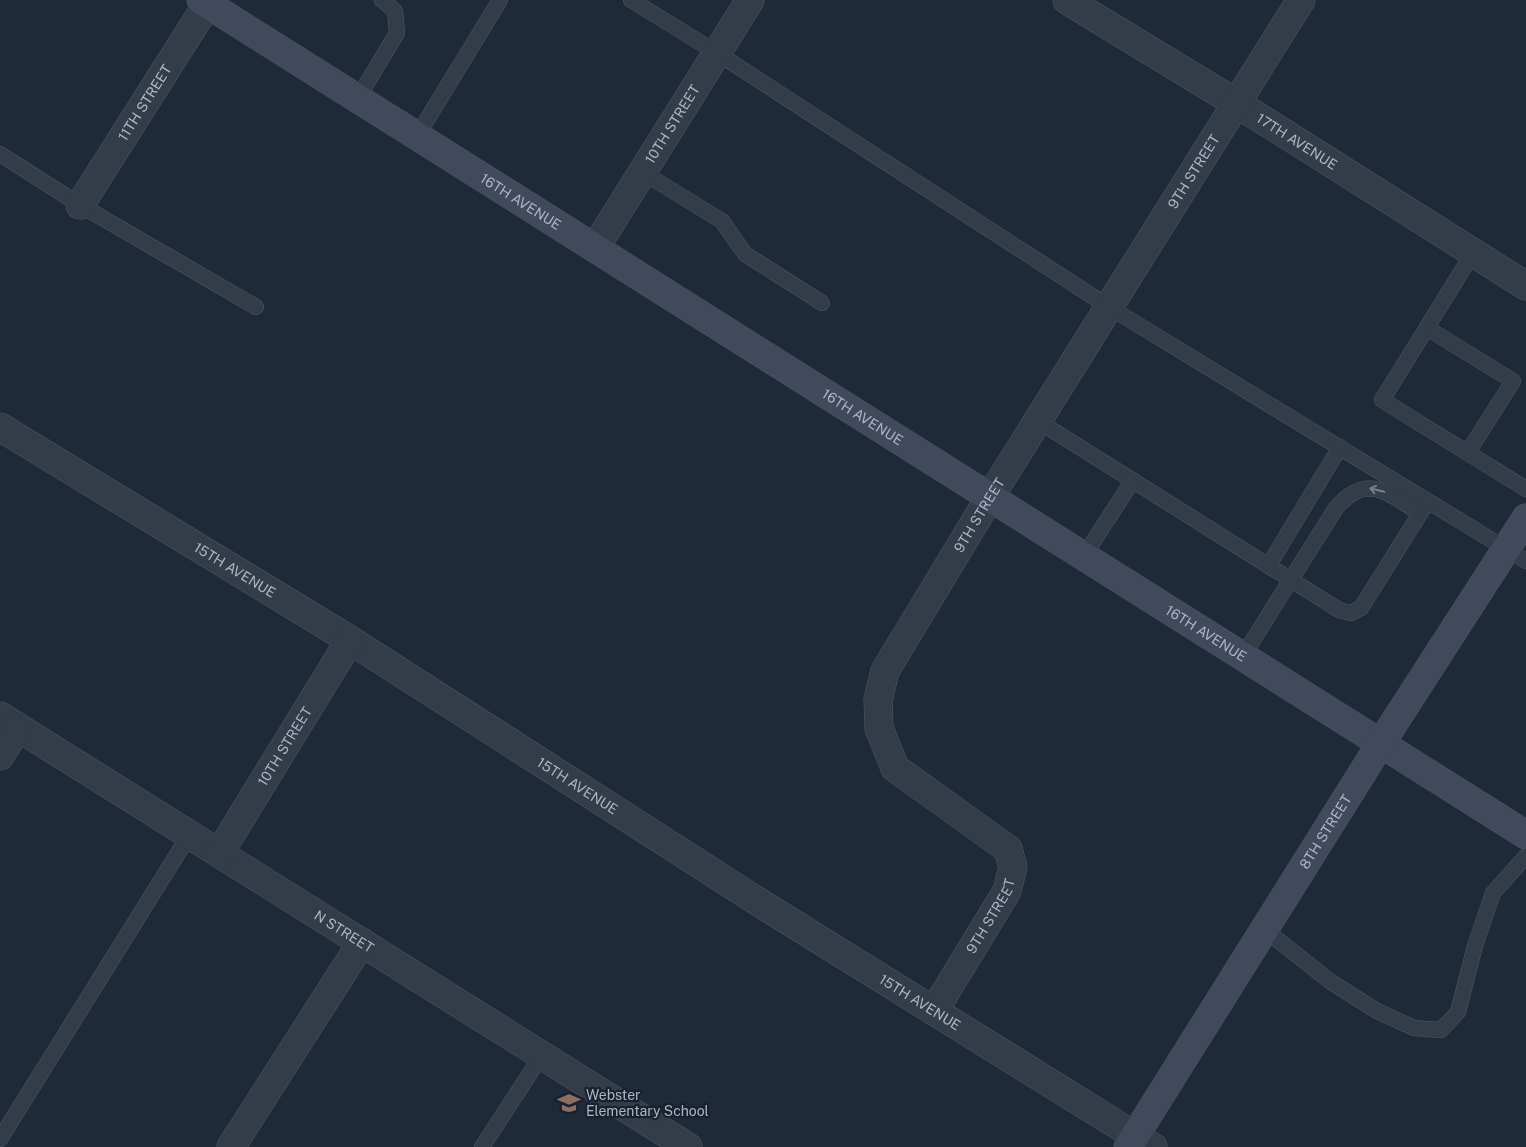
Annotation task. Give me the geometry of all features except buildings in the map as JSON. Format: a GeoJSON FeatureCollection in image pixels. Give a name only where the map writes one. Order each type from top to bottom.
{"type":"FeatureCollection","features":[{"type":"Feature","properties":{"kind":"main road","name":"16TH AVENUE"},"geometry":{"type":"LineString","coordinates":[[206,1],[416,136],[1526,835]]}},
{"type":"Feature","properties":{"kind":"main road","name":"8TH STREET"},"geometry":{"type":"LineString","coordinates":[[1139,1143],[1264,929],[1381,743],[1516,555],[1526,518]]}},
{"type":"Feature","properties":{"kind":"street","name":"10TH STREET"},"geometry":{"type":"LineString","coordinates":[[595,248],[750,0]]}},
{"type":"Feature","properties":{"kind":"street","name":"17TH AVENUE"},"geometry":{"type":"LineString","coordinates":[[1067,0],[1236,103],[1526,286]]}},
{"type":"Feature","properties":{"kind":"street","name":"9TH STREET"},"geometry":{"type":"LineString","coordinates":[[934,1011],[1007,891],[1013,866],[1008,849],[895,768],[879,728],[878,700],[885,671],[990,497],[1301,0]]}},
{"type":"Feature","properties":{"kind":"street","name":"11TH STREET"},"geometry":{"type":"LineString","coordinates":[[80,205],[206,1]]}},
{"type":"Feature","properties":{"kind":"street","name":"15TH AVENUE"},"geometry":{"type":"LineString","coordinates":[[0,427],[350,640],[1139,1143]]}},
{"type":"Feature","properties":{"kind":"street","name":"10TH STREET"},"geometry":{"type":"LineString","coordinates":[[220,852],[350,640]]}},
{"type":"Feature","properties":{"kind":"street","name":"N STREET"},"geometry":{"type":"LineString","coordinates":[[9,721],[688,1147]]}},
{"type":"Feature","properties":{"kind":"street"},"geometry":{"type":"LineString","coordinates":[[0,756],[9,721]]}},
{"type":"Feature","properties":{"kind":"street"},"geometry":{"type":"LineString","coordinates":[[231,1147],[362,942]]}},
{"type":"Feature","properties":{"kind":"lane"},"geometry":{"type":"LineString","coordinates":[[358,98],[397,33],[395,12],[382,0]]}},
{"type":"Feature","properties":{"kind":"lane"},"geometry":{"type":"LineString","coordinates":[[416,136],[500,0]]}},
{"type":"Feature","properties":{"kind":"lane"},"geometry":{"type":"LineString","coordinates":[[631,0],[717,53],[1109,307],[1340,447],[1424,507]]}},
{"type":"Feature","properties":{"kind":"lane"},"geometry":{"type":"LineString","coordinates":[[0,154],[80,205],[256,307]]}},
{"type":"Feature","properties":{"kind":"lane"},"geometry":{"type":"LineString","coordinates":[[642,172],[722,220],[745,254],[822,303]]}},
{"type":"Feature","properties":{"kind":"lane"},"geometry":{"type":"LineString","coordinates":[[1473,253],[1382,400],[1526,489]]}},
{"type":"Feature","properties":{"kind":"lane"},"geometry":{"type":"LineString","coordinates":[[1427,328],[1513,380],[1468,452]]}},
{"type":"Feature","properties":{"kind":"lane"},"geometry":{"type":"LineString","coordinates":[[1038,421],[1339,610],[1351,613],[1361,608],[1424,507]]}},
{"type":"Feature","properties":{"kind":"lane"},"geometry":{"type":"LineString","coordinates":[[1269,565],[1340,447]]}},
{"type":"Feature","properties":{"kind":"lane"},"geometry":{"type":"LineString","coordinates":[[1084,556],[1133,480]]}},
{"type":"Feature","properties":{"kind":"lane"},"geometry":{"type":"LineString","coordinates":[[1243,656],[1336,508],[1346,496],[1356,490],[1368,488],[1384,491],[1424,507],[1516,555]]}},
{"type":"Feature","properties":{"kind":"lane"},"geometry":{"type":"LineString","coordinates":[[0,1139],[190,834]]}},
{"type":"Feature","properties":{"kind":"lane"},"geometry":{"type":"LineString","coordinates":[[1264,929],[1331,982],[1377,1012],[1414,1028],[1440,1030],[1458,1012],[1475,946],[1493,893],[1526,856]]}},
{"type":"Feature","properties":{"kind":"lane"},"geometry":{"type":"LineString","coordinates":[[482,1147],[542,1055]]}},
{"type":"Feature","properties":{"kind":"place","name":"Webster Elementary School"},"geometry":{"type":"Point","coordinates":[569,1103]}}]}
